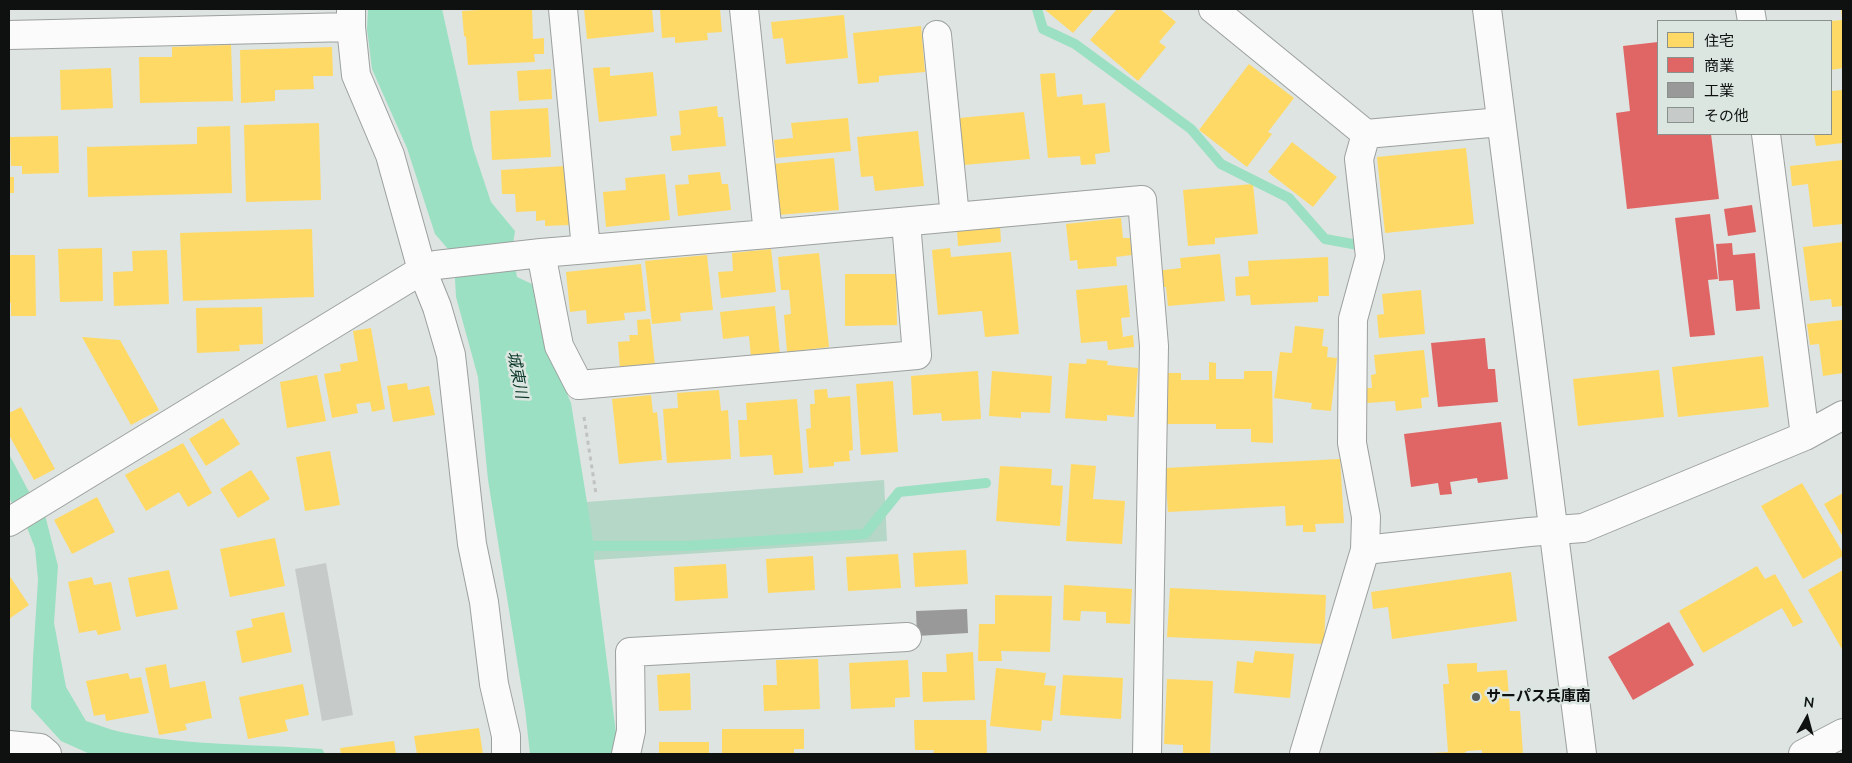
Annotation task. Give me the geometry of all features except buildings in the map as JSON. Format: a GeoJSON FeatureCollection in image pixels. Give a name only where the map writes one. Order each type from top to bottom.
{"type":"FeatureCollection","features":[{"type":"Feature","properties":{"kind":"street"},"geometry":{"type":"LineString","coordinates":[[563,9],[586,249]]}},
{"type":"Feature","properties":{"kind":"street"},"geometry":{"type":"LineString","coordinates":[[744,9],[768,234]]}},
{"type":"Feature","properties":{"kind":"street"},"geometry":{"type":"LineString","coordinates":[[1213,9],[1366,134],[1501,122]]}},
{"type":"Feature","properties":{"kind":"street"},"geometry":{"type":"LineString","coordinates":[[1487,9],[1582,754]]}},
{"type":"Feature","properties":{"kind":"street"},"geometry":{"type":"LineString","coordinates":[[9,35],[351,18],[356,75],[390,155],[429,268],[437,308],[451,355],[472,544],[484,602],[494,684],[506,736],[506,754]]}},
{"type":"Feature","properties":{"kind":"street"},"geometry":{"type":"LineString","coordinates":[[937,35],[955,218]]}},
{"type":"Feature","properties":{"kind":"street"},"geometry":{"type":"LineString","coordinates":[[1304,754],[1365,550],[1366,517],[1352,444],[1353,319],[1370,257],[1359,159],[1366,134]]}},
{"type":"Feature","properties":{"kind":"street"},"geometry":{"type":"LineString","coordinates":[[1766,135],[1805,436]]}},
{"type":"Feature","properties":{"kind":"street"},"geometry":{"type":"LineString","coordinates":[[9,522],[429,268],[586,249],[955,218],[1142,200],[1154,346],[1147,754]]}},
{"type":"Feature","properties":{"kind":"street"},"geometry":{"type":"LineString","coordinates":[[534,254],[559,346],[578,385],[917,354],[906,222]]}},
{"type":"Feature","properties":{"kind":"street"},"geometry":{"type":"LineString","coordinates":[[1365,550],[1583,528],[1805,436],[1843,415]]}},
{"type":"Feature","properties":{"kind":"street"},"geometry":{"type":"LineString","coordinates":[[626,754],[631,731],[630,652],[906,637]]}},
{"type":"Feature","properties":{"kind":"street"},"geometry":{"type":"LineString","coordinates":[[1803,754],[1843,733]]}},
{"type":"Feature","properties":{"kind":"street"},"geometry":{"type":"LineString","coordinates":[[9,745],[40,748],[47,754]]}},
{"type":"Feature","properties":{"kind":"path"},"geometry":{"type":"LineString","coordinates":[[578,385],[596,494]]}},
{"type":"Feature","properties":{"kind":"shaded area"},"geometry":{"type":"Polygon","coordinates":[[[884,480],[887,541],[594,560],[594,546],[586,502],[884,480]]]}},
{"type":"Feature","properties":{"kind":"water","name":"城東川"},"geometry":{"type":"Polygon","coordinates":[[[368,9],[442,9],[473,148],[491,202],[515,231],[512,250],[517,277],[532,284],[542,307],[548,349],[571,403],[594,546],[594,560],[616,733],[611,754],[530,754],[525,709],[488,480],[478,377],[456,297],[455,279],[448,249],[435,234],[407,148],[372,69],[367,29],[368,9]]]}},
{"type":"Feature","properties":{"kind":"water"},"geometry":{"type":"Polygon","coordinates":[[[9,454],[28,490],[45,515],[58,566],[54,623],[66,687],[86,721],[116,731],[150,737],[199,742],[322,749],[325,754],[90,754],[61,741],[31,708],[38,580],[35,548],[26,525],[9,498],[9,454]]]}},
{"type":"Feature","properties":{"kind":"waterway"},"geometry":{"type":"LineString","coordinates":[[1037,9],[1043,29],[1075,44],[1191,129],[1221,164],[1289,198],[1325,239],[1358,245]]}},
{"type":"Feature","properties":{"kind":"waterway"},"geometry":{"type":"LineString","coordinates":[[582,551],[594,546],[686,546],[865,534],[899,492],[986,483]]}},
{"type":"Feature","properties":{"kind":"place","name":"サーパス兵庫南"},"geometry":{"type":"Point","coordinates":[1476,697]}}]}
